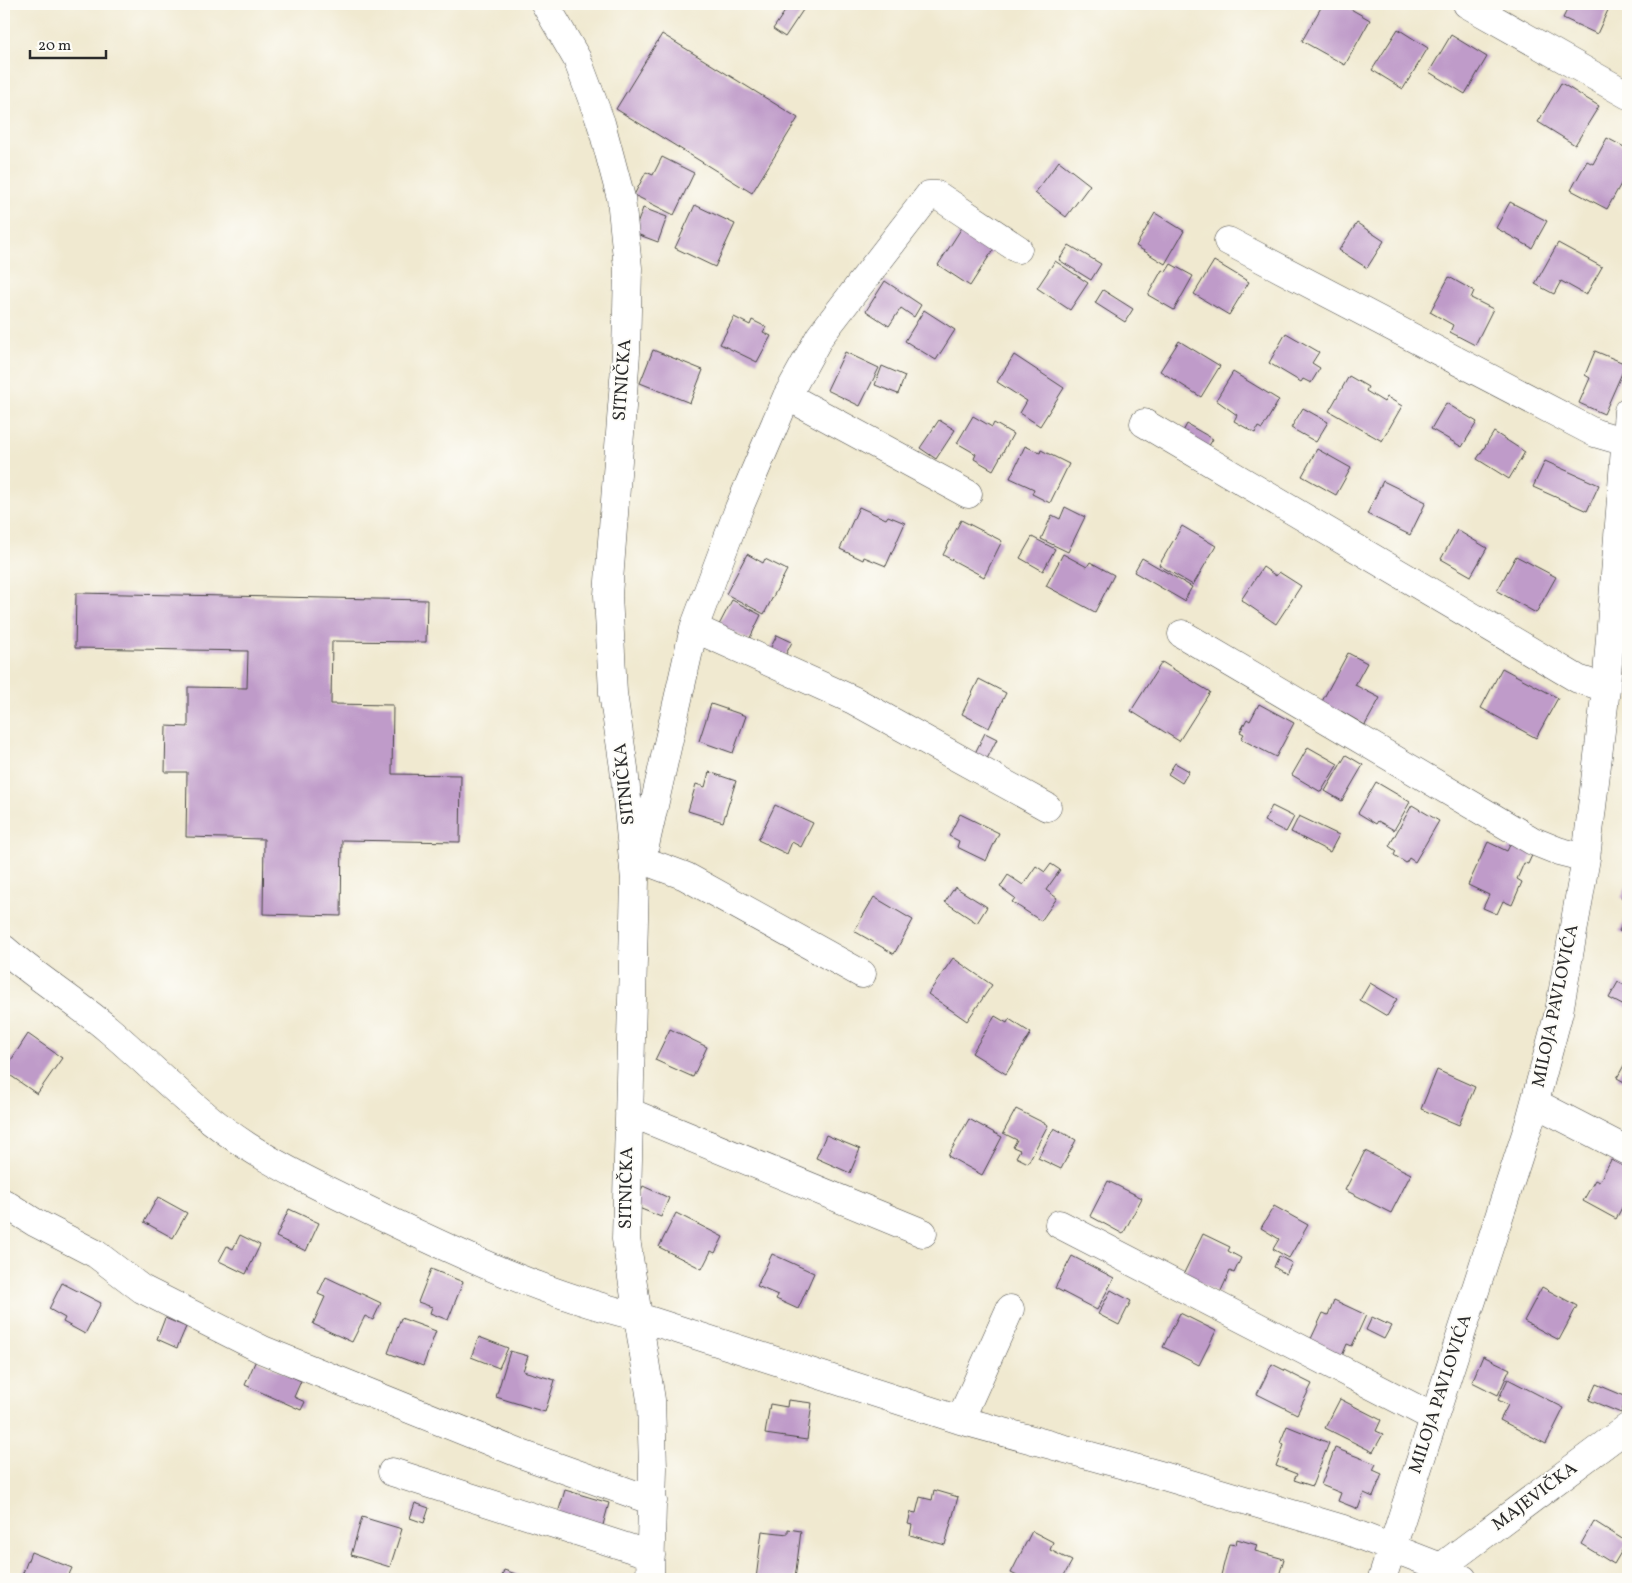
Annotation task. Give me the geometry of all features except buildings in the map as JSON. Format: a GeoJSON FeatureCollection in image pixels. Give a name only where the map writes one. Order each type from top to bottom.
{"type":"FeatureCollection","features":[{"type":"Feature","properties":{"kind":"street","name":"SITNIČKA"},"geometry":{"type":"LineString","coordinates":[[545,4],[577,59],[601,123],[621,198],[628,268],[626,353],[608,595],[613,694],[638,870],[626,1239],[636,1316],[651,1400],[653,1501],[651,1567]]}},
{"type":"Feature","properties":{"kind":"street"},"geometry":{"type":"LineString","coordinates":[[1467,4],[1628,95]]}},
{"type":"Feature","properties":{"kind":"street"},"geometry":{"type":"LineString","coordinates":[[862,974],[685,876],[638,870],[694,628],[739,508],[787,396],[820,336],[929,195],[937,195],[1018,249]]}},
{"type":"Feature","properties":{"kind":"street"},"geometry":{"type":"LineString","coordinates":[[1228,241],[1596,433],[1626,442]]}},
{"type":"Feature","properties":{"kind":"street"},"geometry":{"type":"LineString","coordinates":[[787,396],[968,494]]}},
{"type":"Feature","properties":{"kind":"street","name":"MILOJA PAVLOVIĆA"},"geometry":{"type":"LineString","coordinates":[[1382,1579],[1535,1103],[1559,1012],[1586,858],[1606,688],[1622,576],[1628,411]]}},
{"type":"Feature","properties":{"kind":"street"},"geometry":{"type":"LineString","coordinates":[[1144,423],[1578,679],[1606,688]]}},
{"type":"Feature","properties":{"kind":"street"},"geometry":{"type":"LineString","coordinates":[[694,628],[853,700],[1047,807]]}},
{"type":"Feature","properties":{"kind":"street"},"geometry":{"type":"LineString","coordinates":[[1182,634],[1533,841],[1558,851],[1586,858]]}},
{"type":"Feature","properties":{"kind":"street"},"geometry":{"type":"LineString","coordinates":[[4,949],[108,1028],[205,1114],[247,1146],[289,1170],[414,1232],[513,1276],[586,1304],[636,1316],[960,1420],[1160,1475],[1343,1530],[1452,1573]]}},
{"type":"Feature","properties":{"kind":"street"},"geometry":{"type":"LineString","coordinates":[[1535,1103],[1628,1151]]}},
{"type":"Feature","properties":{"kind":"street"},"geometry":{"type":"LineString","coordinates":[[629,1112],[923,1233]]}},
{"type":"Feature","properties":{"kind":"street"},"geometry":{"type":"LineString","coordinates":[[4,1203],[34,1222],[96,1254],[142,1288],[263,1350],[521,1454],[653,1501]]}},
{"type":"Feature","properties":{"kind":"street"},"geometry":{"type":"LineString","coordinates":[[1059,1224],[1433,1418]]}},
{"type":"Feature","properties":{"kind":"street"},"geometry":{"type":"LineString","coordinates":[[960,1420],[1010,1309]]}},
{"type":"Feature","properties":{"kind":"street","name":"MAJEVIČKA"},"geometry":{"type":"LineString","coordinates":[[1452,1573],[1628,1427]]}},
{"type":"Feature","properties":{"kind":"street"},"geometry":{"type":"LineString","coordinates":[[392,1472],[651,1567]]}}]}
